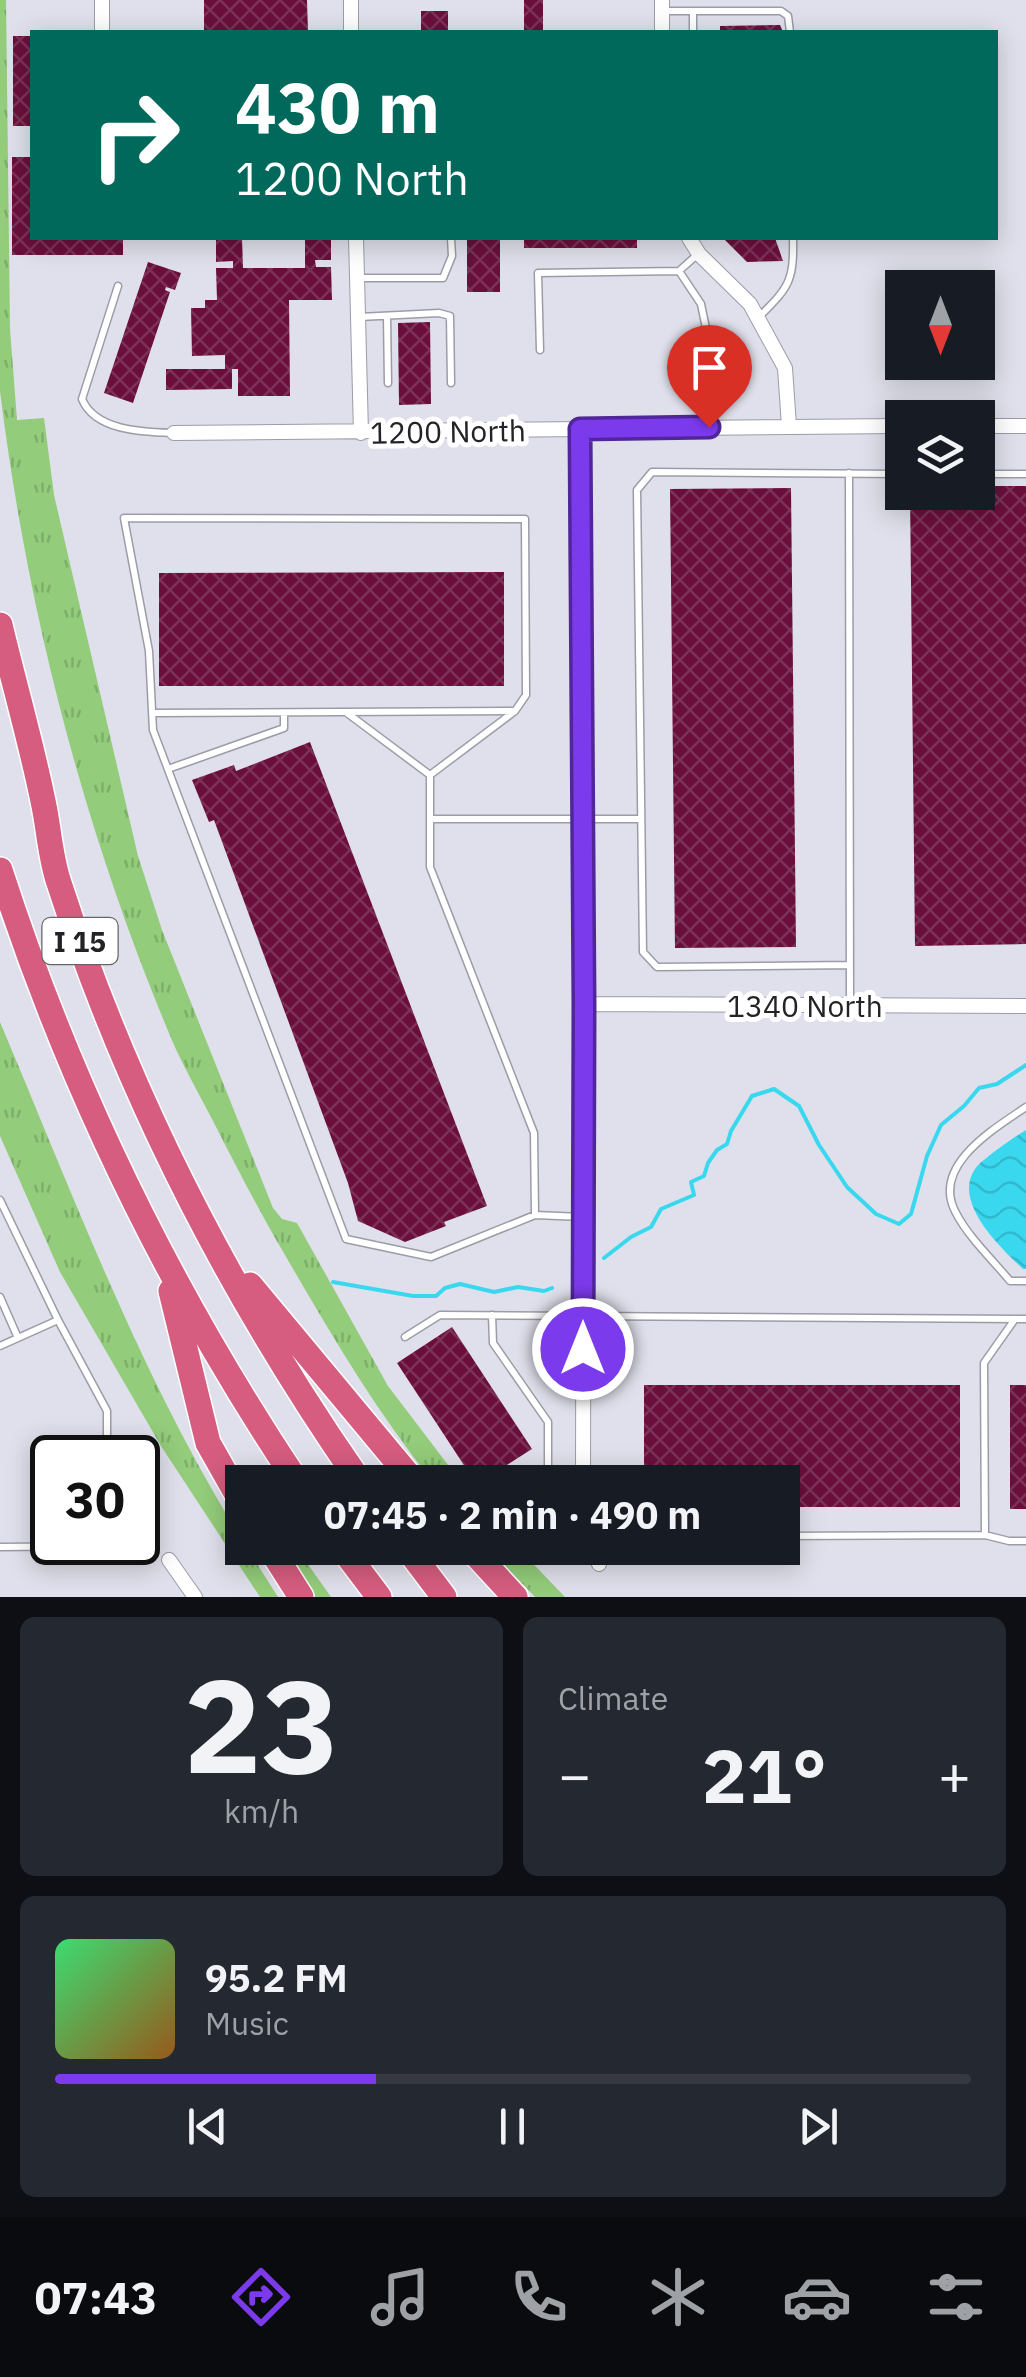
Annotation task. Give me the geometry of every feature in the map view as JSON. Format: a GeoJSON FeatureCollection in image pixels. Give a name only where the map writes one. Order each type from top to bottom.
{"type":"FeatureCollection","features":[{"type":"Feature","properties":{"kind":"highway","name":"I 15"},"geometry":{"type":"LineString","coordinates":[[0,625],[43,800],[57,878],[128,1063],[212,1239],[263,1332],[348,1465]]}},
{"type":"Feature","properties":{"kind":"highway","name":"I 15"},"geometry":{"type":"LineString","coordinates":[[0,870],[69,1058],[117,1166],[163,1257],[244,1400],[286,1465]]}},
{"type":"Feature","properties":{"kind":"highway"},"geometry":{"type":"LineString","coordinates":[[212,1239],[400,1465]]}},
{"type":"Feature","properties":{"kind":"highway"},"geometry":{"type":"LineString","coordinates":[[163,1257],[208,1442],[225,1472]]}},
{"type":"Feature","properties":{"kind":"highway"},"geometry":{"type":"LineString","coordinates":[[281,1565],[301,1597]]}},
{"type":"Feature","properties":{"kind":"highway"},"geometry":{"type":"LineString","coordinates":[[354,1565],[378,1597]]}},
{"type":"Feature","properties":{"kind":"highway"},"geometry":{"type":"LineString","coordinates":[[419,1565],[444,1597]]}},
{"type":"Feature","properties":{"kind":"highway"},"geometry":{"type":"LineString","coordinates":[[486,1565],[515,1597]]}},
{"type":"Feature","properties":{"kind":"street"},"geometry":{"type":"LineString","coordinates":[[102,0],[102,30]]}},
{"type":"Feature","properties":{"kind":"street"},"geometry":{"type":"LineString","coordinates":[[350,0],[351,30]]}},
{"type":"Feature","properties":{"kind":"street"},"geometry":{"type":"LineString","coordinates":[[356,240],[361,432]]}},
{"type":"Feature","properties":{"kind":"street"},"geometry":{"type":"LineString","coordinates":[[690,240],[698,254],[750,304],[785,368],[789,426]]}},
{"type":"Feature","properties":{"kind":"street","name":"1200 North"},"geometry":{"type":"LineString","coordinates":[[174,433],[885,426]]}},
{"type":"Feature","properties":{"kind":"street"},"geometry":{"type":"LineString","coordinates":[[995,426],[1026,426]]}},
{"type":"Feature","properties":{"kind":"street"},"geometry":{"type":"LineString","coordinates":[[580,429],[583,1465]]}},
{"type":"Feature","properties":{"kind":"street","name":"1340 North"},"geometry":{"type":"LineString","coordinates":[[584,1004],[1026,1006]]}},
{"type":"Feature","properties":{"kind":"street"},"geometry":{"type":"LineString","coordinates":[[170,1560],[195,1597]]}},
{"type":"Feature","properties":{"kind":"lane"},"geometry":{"type":"LineString","coordinates":[[662,6],[693,11],[782,12],[788,16],[790,30]]}},
{"type":"Feature","properties":{"kind":"lane"},"geometry":{"type":"LineString","coordinates":[[693,11],[693,30]]}},
{"type":"Feature","properties":{"kind":"lane"},"geometry":{"type":"LineString","coordinates":[[357,278],[443,278],[452,256],[452,240]]}},
{"type":"Feature","properties":{"kind":"lane"},"geometry":{"type":"LineString","coordinates":[[758,318],[789,283],[794,268],[793,240]]}},
{"type":"Feature","properties":{"kind":"lane"},"geometry":{"type":"LineString","coordinates":[[540,350],[538,273],[679,270],[698,254]]}},
{"type":"Feature","properties":{"kind":"lane"},"geometry":{"type":"LineString","coordinates":[[679,270],[701,304],[708,334],[709,427]]}},
{"type":"Feature","properties":{"kind":"lane"},"geometry":{"type":"LineString","coordinates":[[118,286],[83,392],[84,406],[98,418],[125,429],[174,433]]}},
{"type":"Feature","properties":{"kind":"lane"},"geometry":{"type":"LineString","coordinates":[[358,318],[440,313],[450,316],[451,383]]}},
{"type":"Feature","properties":{"kind":"lane"},"geometry":{"type":"LineString","coordinates":[[387,316],[388,382]]}},
{"type":"Feature","properties":{"kind":"lane"},"geometry":{"type":"LineString","coordinates":[[850,965],[657,966],[643,952],[637,490],[652,472],[885,474]]}},
{"type":"Feature","properties":{"kind":"lane"},"geometry":{"type":"LineString","coordinates":[[849,473],[850,1005]]}},
{"type":"Feature","properties":{"kind":"lane"},"geometry":{"type":"LineString","coordinates":[[995,474],[1026,474]]}},
{"type":"Feature","properties":{"kind":"lane"},"geometry":{"type":"LineString","coordinates":[[430,775],[515,712],[526,695],[525,519],[124,518],[148,651],[153,730],[346,1239],[430,1257],[536,1215],[583,1217]]}},
{"type":"Feature","properties":{"kind":"lane"},"geometry":{"type":"LineString","coordinates":[[345,712],[430,775]]}},
{"type":"Feature","properties":{"kind":"lane"},"geometry":{"type":"LineString","coordinates":[[152,714],[515,712]]}},
{"type":"Feature","properties":{"kind":"lane"},"geometry":{"type":"LineString","coordinates":[[168,769],[284,728],[284,713]]}},
{"type":"Feature","properties":{"kind":"lane"},"geometry":{"type":"LineString","coordinates":[[430,775],[430,867],[534,1133],[536,1215]]}},
{"type":"Feature","properties":{"kind":"lane"},"geometry":{"type":"LineString","coordinates":[[430,819],[641,820]]}},
{"type":"Feature","properties":{"kind":"lane"},"geometry":{"type":"LineString","coordinates":[[1026,1107],[957,1164],[952,1176],[952,1195],[954,1210],[1010,1280],[1026,1280]]}},
{"type":"Feature","properties":{"kind":"lane"},"geometry":{"type":"LineString","coordinates":[[0,1200],[107,1410],[107,1435]]}},
{"type":"Feature","properties":{"kind":"lane"},"geometry":{"type":"LineString","coordinates":[[0,1298],[18,1338]]}},
{"type":"Feature","properties":{"kind":"lane"},"geometry":{"type":"LineString","coordinates":[[406,1337],[440,1315],[1026,1319]]}},
{"type":"Feature","properties":{"kind":"lane"},"geometry":{"type":"LineString","coordinates":[[492,1315],[494,1344],[548,1422],[548,1465]]}},
{"type":"Feature","properties":{"kind":"lane"},"geometry":{"type":"LineString","coordinates":[[985,1535],[984,1363],[1015,1319]]}},
{"type":"Feature","properties":{"kind":"lane"},"geometry":{"type":"LineString","coordinates":[[0,1346],[58,1320]]}},
{"type":"Feature","properties":{"kind":"lane"},"geometry":{"type":"LineString","coordinates":[[800,1536],[985,1535],[1010,1542],[1026,1541]]}},
{"type":"Feature","properties":{"kind":"lane"},"geometry":{"type":"LineString","coordinates":[[0,1547],[30,1546]]}},
{"type":"Feature","properties":{"kind":"green space"},"geometry":{"type":"Polygon","coordinates":[[[0,0],[6,0],[10,329],[17,420],[44,418],[54,495],[138,856],[162,930],[273,1208],[282,1219],[297,1223],[388,1386],[448,1465],[420,1465],[373,1400],[257,1205],[171,1038],[108,872],[62,714],[26,554],[0,391],[0,0]]]}},
{"type":"Feature","properties":{"kind":"green space"},"geometry":{"type":"Polygon","coordinates":[[[0,1022],[141,1351],[225,1511],[225,1544],[161,1446],[160,1435],[155,1435],[60,1272],[0,1136],[0,1022]]]}},
{"type":"Feature","properties":{"kind":"green space"},"geometry":{"type":"Polygon","coordinates":[[[239,1565],[258,1565],[278,1597],[260,1597],[239,1565]]]}},
{"type":"Feature","properties":{"kind":"green space"},"geometry":{"type":"Polygon","coordinates":[[[294,1565],[308,1565],[331,1597],[314,1597],[294,1565]]]}},
{"type":"Feature","properties":{"kind":"green space"},"geometry":{"type":"Polygon","coordinates":[[[504,1565],[534,1565],[565,1597],[535,1597],[504,1565]]]}},
{"type":"Feature","properties":{"kind":"water"},"geometry":{"type":"Polygon","coordinates":[[[1026,1130],[1023,1269],[982,1224],[970,1196],[970,1182],[979,1165],[1026,1130]]]}},
{"type":"Feature","properties":{"kind":"building"},"geometry":{"type":"Polygon","coordinates":[[[204,0],[307,0],[308,30],[204,30],[204,0]]]}},
{"type":"Feature","properties":{"kind":"building"},"geometry":{"type":"Polygon","coordinates":[[[524,0],[543,0],[543,30],[524,30],[524,0]]]}},
{"type":"Feature","properties":{"kind":"building"},"geometry":{"type":"Polygon","coordinates":[[[421,11],[448,11],[448,30],[421,30],[421,11]]]}},
{"type":"Feature","properties":{"kind":"building"},"geometry":{"type":"Polygon","coordinates":[[[780,25],[782,30],[720,30],[720,26],[780,25]]]}},
{"type":"Feature","properties":{"kind":"building"},"geometry":{"type":"Polygon","coordinates":[[[13,36],[30,36],[30,126],[13,126],[13,36]]]}},
{"type":"Feature","properties":{"kind":"building"},"geometry":{"type":"Polygon","coordinates":[[[12,157],[30,157],[30,240],[123,240],[123,255],[12,255],[12,157]]]}},
{"type":"Feature","properties":{"kind":"building"},"geometry":{"type":"Polygon","coordinates":[[[216,240],[242,240],[243,268],[305,268],[305,240],[331,240],[331,260],[315,260],[316,267],[331,267],[332,300],[289,300],[290,396],[238,396],[238,369],[232,369],[232,389],[166,390],[166,369],[225,369],[225,355],[192,356],[191,308],[205,308],[205,300],[217,300],[216,268],[233,268],[233,261],[216,262],[216,240]]]}},
{"type":"Feature","properties":{"kind":"building"},"geometry":{"type":"Polygon","coordinates":[[[467,240],[500,240],[500,292],[467,292],[467,240]]]}},
{"type":"Feature","properties":{"kind":"building"},"geometry":{"type":"Polygon","coordinates":[[[524,240],[637,240],[637,248],[524,248],[524,240]]]}},
{"type":"Feature","properties":{"kind":"building"},"geometry":{"type":"Polygon","coordinates":[[[725,240],[776,240],[783,261],[747,262],[725,240]]]}},
{"type":"Feature","properties":{"kind":"building"},"geometry":{"type":"Polygon","coordinates":[[[148,262],[181,273],[175,290],[166,287],[170,292],[133,403],[104,393],[148,262]]]}},
{"type":"Feature","properties":{"kind":"building"},"geometry":{"type":"Polygon","coordinates":[[[430,322],[431,404],[399,405],[398,323],[430,322]]]}},
{"type":"Feature","properties":{"kind":"building"},"geometry":{"type":"Polygon","coordinates":[[[995,486],[1026,486],[1026,944],[915,946],[910,510],[995,510],[995,486]]]}},
{"type":"Feature","properties":{"kind":"building"},"geometry":{"type":"Polygon","coordinates":[[[791,488],[796,947],[675,948],[670,489],[791,488]]]}},
{"type":"Feature","properties":{"kind":"building"},"geometry":{"type":"Polygon","coordinates":[[[504,572],[504,686],[159,686],[159,573],[504,572]]]}},
{"type":"Feature","properties":{"kind":"building"},"geometry":{"type":"Polygon","coordinates":[[[310,742],[487,1206],[405,1242],[358,1221],[348,1183],[214,820],[209,822],[192,780],[234,765],[236,771],[310,742]]]}},
{"type":"Feature","properties":{"kind":"building"},"geometry":{"type":"Polygon","coordinates":[[[452,1327],[532,1449],[507,1465],[464,1465],[397,1363],[452,1327]]]}},
{"type":"Feature","properties":{"kind":"building"},"geometry":{"type":"Polygon","coordinates":[[[644,1385],[960,1385],[960,1507],[800,1507],[800,1465],[644,1465],[644,1385]]]}},
{"type":"Feature","properties":{"kind":"building"},"geometry":{"type":"Polygon","coordinates":[[[1010,1385],[1026,1385],[1026,1509],[1010,1509],[1010,1385]]]}},
{"type":"Feature","properties":{"kind":"waterway"},"geometry":{"type":"LineString","coordinates":[[604,1258],[651,1227],[661,1209],[694,1195],[691,1182],[704,1176],[717,1150],[727,1144],[752,1096],[774,1089],[799,1106],[847,1187],[876,1214],[899,1224],[911,1214],[927,1156],[941,1125],[979,1088],[997,1084],[1026,1065]]}},
{"type":"Feature","properties":{"kind":"waterway"},"geometry":{"type":"LineString","coordinates":[[333,1282],[413,1296],[436,1296],[445,1288],[460,1284],[494,1292],[518,1287],[544,1291],[552,1288]]}},
{"type":"Feature","properties":{"kind":"route"},"geometry":{"type":"LineString","coordinates":[[583,1349],[580,429],[709,427]]}}]}
